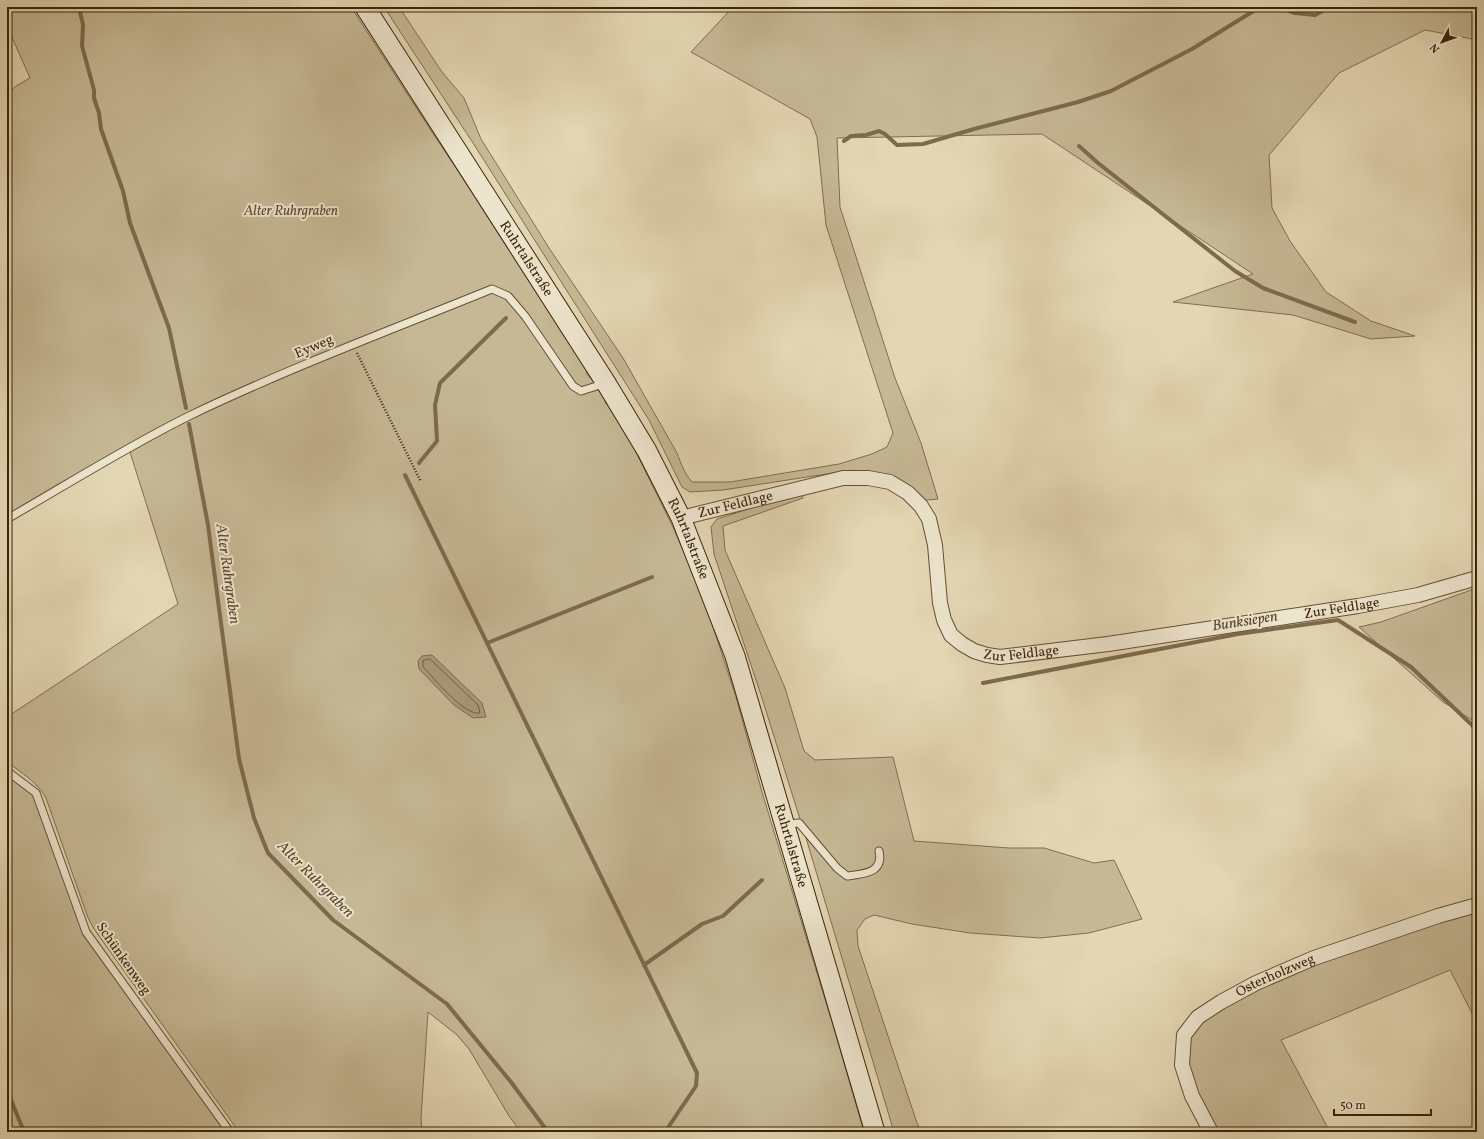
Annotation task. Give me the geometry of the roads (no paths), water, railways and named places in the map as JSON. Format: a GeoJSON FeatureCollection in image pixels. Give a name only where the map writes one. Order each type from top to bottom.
{"type":"FeatureCollection","features":[{"type":"Feature","properties":{"kind":"main road","name":"Ruhrtalstraße"},"geometry":{"type":"LineString","coordinates":[[365,7],[606,383],[647,450],[681,518],[735,656],[786,824],[875,1132]]}},
{"type":"Feature","properties":{"kind":"street","name":"Zur Feldlage"},"geometry":{"type":"LineString","coordinates":[[681,518],[843,478],[868,478],[890,482],[908,493],[929,519],[935,545],[940,603],[944,620],[951,635],[974,651],[987,656],[1000,658],[1108,644],[1358,606],[1418,595],[1477,578]]}},
{"type":"Feature","properties":{"kind":"street","name":"Osterholzweg"},"geometry":{"type":"LineString","coordinates":[[1211,1132],[1192,1096],[1182,1065],[1184,1035],[1198,1017],[1221,1002],[1256,983],[1314,958],[1438,916],[1477,905]]}},
{"type":"Feature","properties":{"kind":"lane","name":"Eyweg"},"geometry":{"type":"LineString","coordinates":[[7,519],[115,457],[191,416],[306,365],[492,289],[508,296],[525,316],[573,386],[581,391],[606,383]]}},
{"type":"Feature","properties":{"kind":"lane","name":"Schünkenweg"},"geometry":{"type":"LineString","coordinates":[[7,772],[36,793],[86,932],[230,1132]]}},
{"type":"Feature","properties":{"kind":"lane"},"geometry":{"type":"LineString","coordinates":[[786,824],[799,823],[837,868],[847,876],[861,875],[875,870],[879,864],[879,851]]}},
{"type":"Feature","properties":{"kind":"water"},"geometry":{"type":"Polygon","coordinates":[[[432,655],[482,703],[486,717],[473,718],[454,705],[419,669],[418,661],[422,656],[432,655]]]}},
{"type":"Feature","properties":{"kind":"waterway","name":"Alter Ruhrgraben"},"geometry":{"type":"LineString","coordinates":[[79,7],[83,25],[82,46],[94,90],[94,98],[99,113],[101,129],[123,191],[130,223],[169,328],[186,408]]}},
{"type":"Feature","properties":{"kind":"waterway"},"geometry":{"type":"LineString","coordinates":[[844,141],[851,136],[866,135],[879,131],[885,134],[897,145],[923,144],[1078,102],[1111,91],[1192,49],[1260,7]]}},
{"type":"Feature","properties":{"kind":"waterway"},"geometry":{"type":"LineString","coordinates":[[1278,7],[1295,13],[1315,15],[1330,7]]}},
{"type":"Feature","properties":{"kind":"waterway"},"geometry":{"type":"LineString","coordinates":[[1079,146],[1098,163],[1235,271],[1263,288],[1355,322]]}},
{"type":"Feature","properties":{"kind":"waterway"},"geometry":{"type":"LineString","coordinates":[[419,463],[437,441],[435,405],[440,383],[506,318]]}},
{"type":"Feature","properties":{"kind":"waterway","name":"Alter Ruhrgraben"},"geometry":{"type":"LineString","coordinates":[[189,424],[208,525],[239,759],[254,818],[268,853],[333,920],[447,1004],[511,1082],[548,1132]]}},
{"type":"Feature","properties":{"kind":"waterway"},"geometry":{"type":"LineString","coordinates":[[405,475],[697,1073],[696,1086],[665,1132]]}},
{"type":"Feature","properties":{"kind":"waterway"},"geometry":{"type":"LineString","coordinates":[[487,643],[652,577]]}},
{"type":"Feature","properties":{"kind":"waterway","name":"Bunksiepen"},"geometry":{"type":"LineString","coordinates":[[983,683],[1238,634],[1338,620],[1411,667],[1473,726],[1477,727]]}},
{"type":"Feature","properties":{"kind":"waterway"},"geometry":{"type":"LineString","coordinates":[[644,965],[702,924],[723,916],[762,880]]}},
{"type":"Feature","properties":{"kind":"waterway"},"geometry":{"type":"LineString","coordinates":[[7,1090],[24,1132]]}}]}
